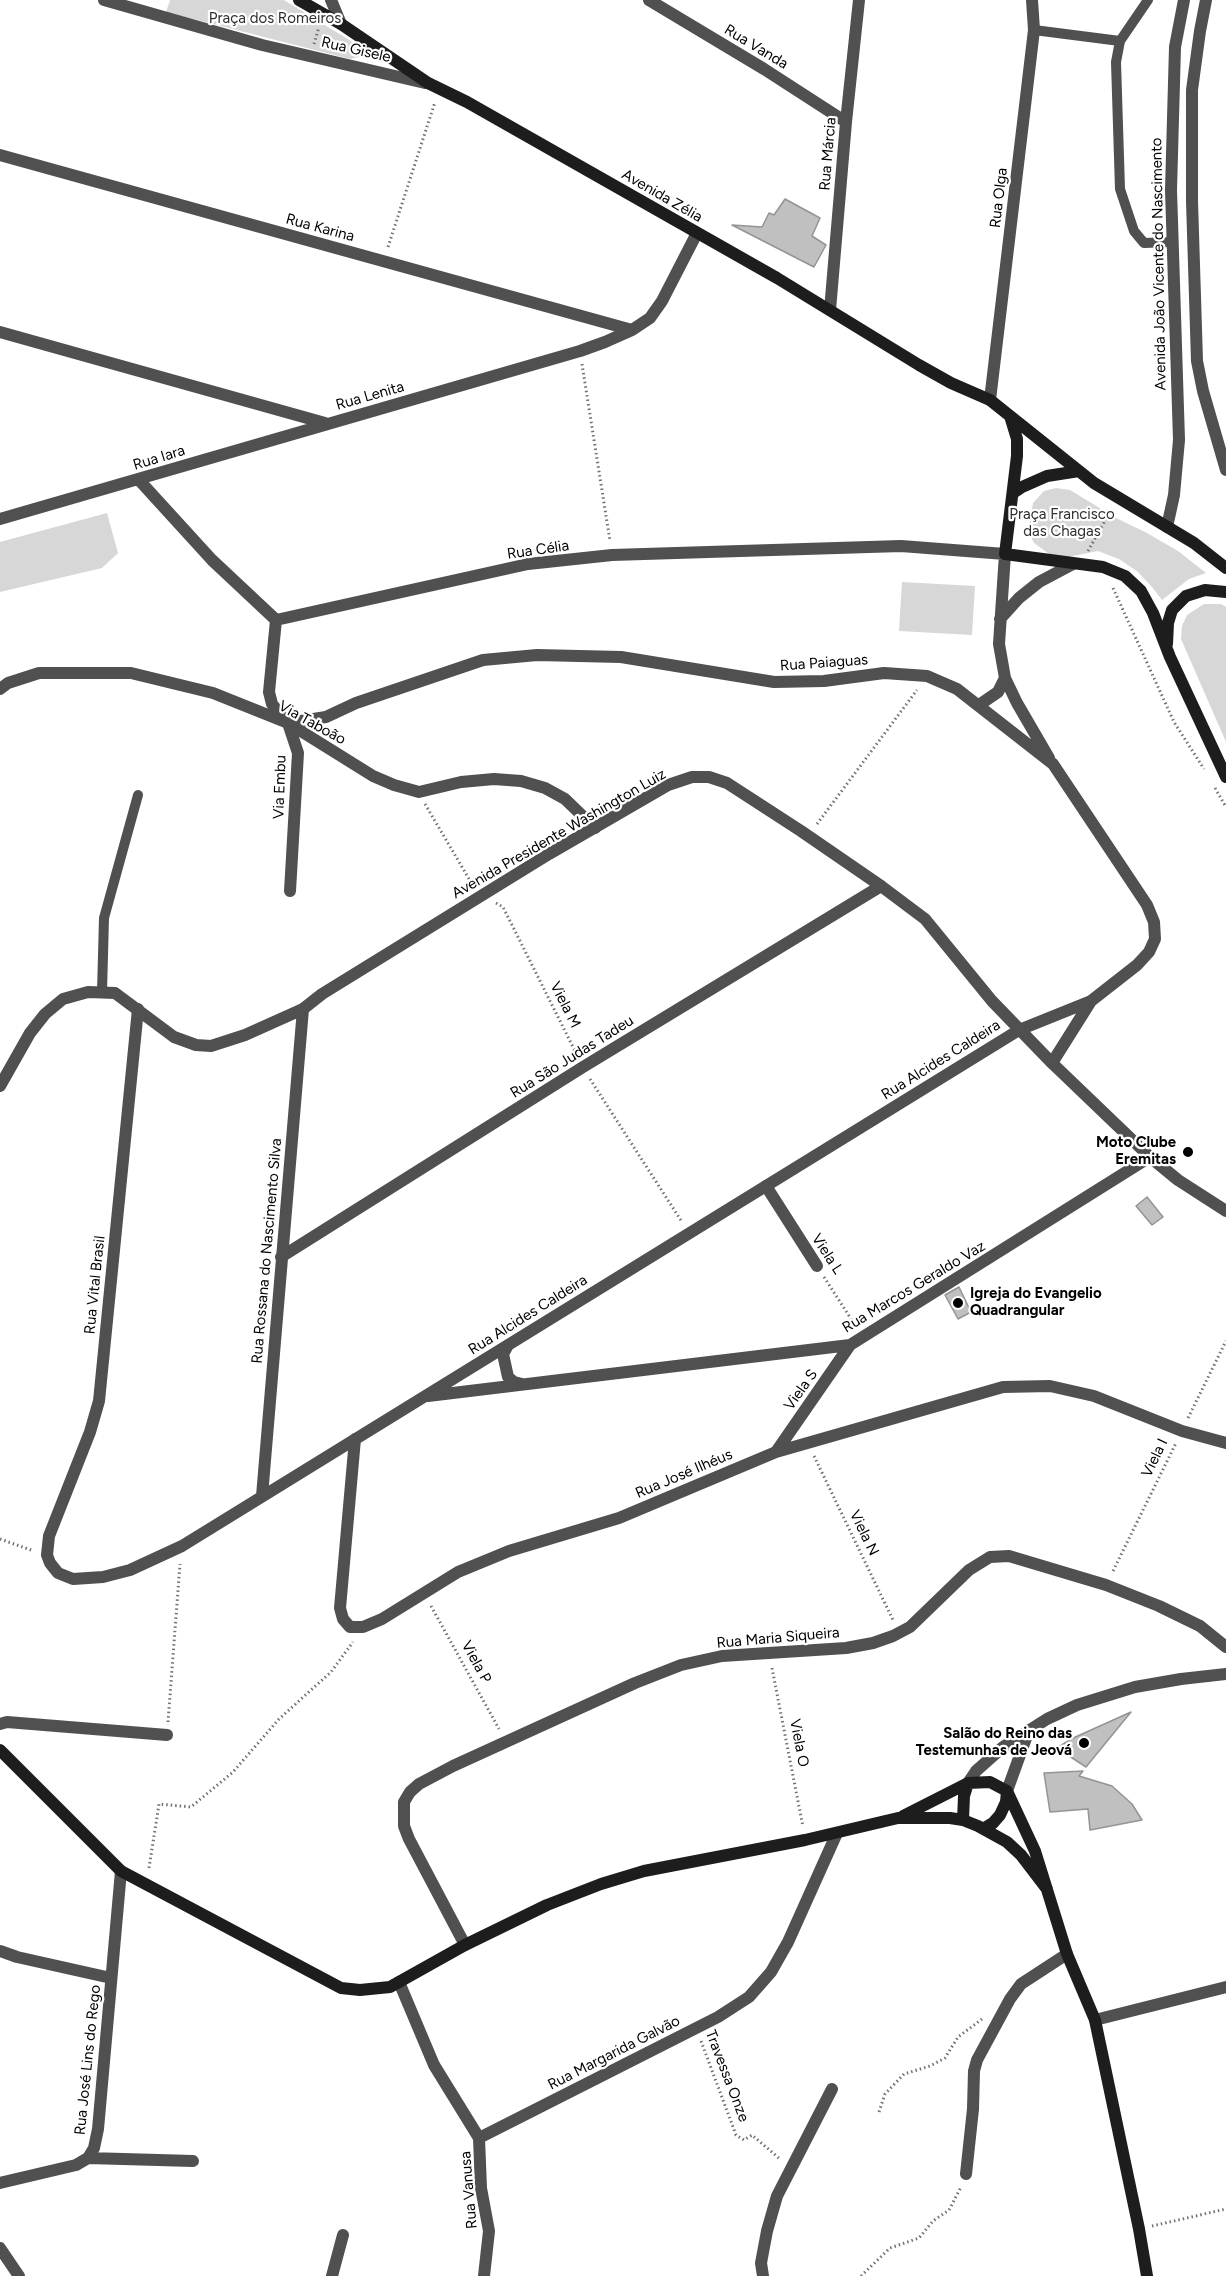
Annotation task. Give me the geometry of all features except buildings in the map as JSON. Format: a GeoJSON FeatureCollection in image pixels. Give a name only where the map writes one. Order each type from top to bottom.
{"type":"FeatureCollection","features":[{"type":"Feature","properties":{"kind":"main road","name":"Avenida Zélia"},"geometry":{"type":"LineString","coordinates":[[299,0],[341,24],[434,86],[467,102],[697,233],[919,365],[990,399],[1079,471]]}},
{"type":"Feature","properties":{"kind":"main road"},"geometry":{"type":"LineString","coordinates":[[1010,416],[1017,439],[1005,554],[1103,567],[1125,576],[1141,591],[1224,772]]}},
{"type":"Feature","properties":{"kind":"main road"},"geometry":{"type":"LineString","coordinates":[[1013,493],[1047,476],[1079,471],[1117,498],[1194,543],[1224,566]]}},
{"type":"Feature","properties":{"kind":"main road"},"geometry":{"type":"LineString","coordinates":[[1170,657],[1167,644],[1168,623],[1172,610],[1186,596],[1205,590],[1226,591]]}},
{"type":"Feature","properties":{"kind":"main road"},"geometry":{"type":"LineString","coordinates":[[0,1750],[122,1871],[330,1983],[341,1988],[360,1990],[390,1987],[546,1905],[601,1884],[644,1871],[805,1840],[898,1818],[968,1783],[990,1782],[1007,1791],[1035,1851],[1067,1954],[1095,2020],[1147,2276]]}},
{"type":"Feature","properties":{"kind":"main road"},"geometry":{"type":"LineString","coordinates":[[963,1820],[964,1797],[968,1783]]}},
{"type":"Feature","properties":{"kind":"main road"},"geometry":{"type":"LineString","coordinates":[[983,1828],[993,1823],[1000,1815],[1006,1802],[1007,1791]]}},
{"type":"Feature","properties":{"kind":"main road"},"geometry":{"type":"LineString","coordinates":[[898,1818],[963,1820],[983,1828],[1007,1842],[1021,1855],[1047,1889]]}},
{"type":"Feature","properties":{"kind":"street","name":"Rua Gisele"},"geometry":{"type":"LineString","coordinates":[[104,0],[262,45],[434,86]]}},
{"type":"Feature","properties":{"kind":"street"},"geometry":{"type":"LineString","coordinates":[[331,0],[341,24]]}},
{"type":"Feature","properties":{"kind":"street","name":"Rua Vanda"},"geometry":{"type":"LineString","coordinates":[[649,0],[764,69],[846,122]]}},
{"type":"Feature","properties":{"kind":"street","name":"Rua Márcia"},"geometry":{"type":"LineString","coordinates":[[830,310],[859,0]]}},
{"type":"Feature","properties":{"kind":"street","name":"Rua Olga"},"geometry":{"type":"LineString","coordinates":[[990,399],[1034,30],[1032,0]]}},
{"type":"Feature","properties":{"kind":"street","name":"Avenida João Vicente do Nascimento"},"geometry":{"type":"LineString","coordinates":[[1167,527],[1174,495],[1179,440],[1171,190],[1175,47],[1184,0]]}},
{"type":"Feature","properties":{"kind":"street"},"geometry":{"type":"LineString","coordinates":[[1206,0],[1192,90],[1192,201],[1197,361],[1203,391],[1226,470]]}},
{"type":"Feature","properties":{"kind":"street","name":"Rua Karina"},"geometry":{"type":"LineString","coordinates":[[0,155],[632,330]]}},
{"type":"Feature","properties":{"kind":"street","name":"Rua Lenita"},"geometry":{"type":"LineString","coordinates":[[0,332],[327,424],[580,351],[632,330],[650,318],[662,301],[697,233]]}},
{"type":"Feature","properties":{"kind":"street","name":"Rua Iara"},"geometry":{"type":"LineString","coordinates":[[0,519],[327,424]]}},
{"type":"Feature","properties":{"kind":"street"},"geometry":{"type":"LineString","coordinates":[[139,480],[212,560],[276,620]]}},
{"type":"Feature","properties":{"kind":"street","name":"Rua Célia"},"geometry":{"type":"LineString","coordinates":[[276,620],[528,564],[612,555],[901,546],[1005,554]]}},
{"type":"Feature","properties":{"kind":"street"},"geometry":{"type":"LineString","coordinates":[[1005,554],[999,644],[1005,678],[1053,764]]}},
{"type":"Feature","properties":{"kind":"street"},"geometry":{"type":"LineString","coordinates":[[1000,619],[1019,598],[1039,582],[1073,564]]}},
{"type":"Feature","properties":{"kind":"street","name":"Via Embu"},"geometry":{"type":"LineString","coordinates":[[276,620],[269,692],[272,704],[288,723],[298,753],[290,891]]}},
{"type":"Feature","properties":{"kind":"street","name":"Rua Paiaguas"},"geometry":{"type":"LineString","coordinates":[[288,723],[326,717],[356,703],[483,660],[537,656],[621,657],[774,682],[824,681],[884,673],[927,676],[957,689],[1053,764],[1133,881],[1154,922],[1155,939],[1149,952],[1137,965],[1092,1001],[1019,1030]]}},
{"type":"Feature","properties":{"kind":"street","name":"Via Taboão"},"geometry":{"type":"LineString","coordinates":[[0,689],[8,683],[39,673],[130,673],[213,693],[288,723],[373,776],[418,792]]}},
{"type":"Feature","properties":{"kind":"street"},"geometry":{"type":"LineString","coordinates":[[979,705],[998,692],[1005,678]]}},
{"type":"Feature","properties":{"kind":"street","name":"Avenida Presidente Washington Luiz"},"geometry":{"type":"LineString","coordinates":[[138,1009],[174,1037],[196,1045],[211,1046],[245,1035],[303,1009],[322,994],[482,895],[668,785],[692,777],[709,777],[727,783],[808,836],[925,919],[992,1001],[1052,1063],[1150,1157],[1178,1180],[1226,1211]]}},
{"type":"Feature","properties":{"kind":"street"},"geometry":{"type":"LineString","coordinates":[[418,792],[461,782],[494,779],[521,781],[545,788],[564,799],[595,828]]}},
{"type":"Feature","properties":{"kind":"street","name":"Rua São Judas Tadeu"},"geometry":{"type":"LineString","coordinates":[[281,1257],[583,1067],[881,886]]}},
{"type":"Feature","properties":{"kind":"street"},"geometry":{"type":"LineString","coordinates":[[0,1086],[30,1033],[45,1014],[63,999],[88,992],[116,993],[138,1009]]}},
{"type":"Feature","properties":{"kind":"street","name":"Rua Paiaguas"},"geometry":{"type":"LineString","coordinates":[[1052,1063],[1092,1001]]}},
{"type":"Feature","properties":{"kind":"street","name":"Rua Vital Brasil"},"geometry":{"type":"LineString","coordinates":[[47,1555],[49,1536],[90,1432],[99,1401],[138,1009]]}},
{"type":"Feature","properties":{"kind":"street","name":"Rua Rossana do Nascimento Silva"},"geometry":{"type":"LineString","coordinates":[[262,1496],[303,1009]]}},
{"type":"Feature","properties":{"kind":"street","name":"Rua Alcides Caldeira"},"geometry":{"type":"LineString","coordinates":[[47,1555],[58,1573],[73,1579],[103,1577],[130,1570],[182,1546],[1019,1030]]}},
{"type":"Feature","properties":{"kind":"street","name":"Rua Marcos Geraldo Vaz"},"geometry":{"type":"LineString","coordinates":[[424,1396],[850,1346],[1150,1157]]}},
{"type":"Feature","properties":{"kind":"street","name":"Viela L"},"geometry":{"type":"LineString","coordinates":[[766,1186],[817,1266]]}},
{"type":"Feature","properties":{"kind":"street"},"geometry":{"type":"LineString","coordinates":[[508,1345],[503,1354],[508,1377],[514,1382],[523,1384]]}},
{"type":"Feature","properties":{"kind":"street","name":"Viela S"},"geometry":{"type":"LineString","coordinates":[[776,1452],[850,1346]]}},
{"type":"Feature","properties":{"kind":"street","name":"Rua José Ilhéus"},"geometry":{"type":"LineString","coordinates":[[363,1627],[382,1620],[458,1572],[508,1551],[619,1518],[776,1452],[1004,1387],[1050,1386],[1094,1396],[1182,1431],[1226,1443]]}},
{"type":"Feature","properties":{"kind":"street"},"geometry":{"type":"LineString","coordinates":[[355,1439],[340,1608],[343,1619],[350,1627],[363,1627]]}},
{"type":"Feature","properties":{"kind":"street","name":"Rua Maria Siqueira"},"geometry":{"type":"LineString","coordinates":[[465,1946],[409,1839],[404,1826],[404,1802],[419,1784],[506,1741],[635,1683],[681,1665],[722,1656],[846,1648],[873,1643],[910,1627],[969,1570],[990,1557],[1009,1556],[1106,1585],[1159,1606],[1200,1626],[1226,1647]]}},
{"type":"Feature","properties":{"kind":"street"},"geometry":{"type":"LineString","coordinates":[[968,1783],[986,1761],[1029,1730],[1077,1705],[1116,1692],[1182,1678],[1226,1674]]}},
{"type":"Feature","properties":{"kind":"street"},"geometry":{"type":"LineString","coordinates":[[0,1724],[7,1722],[166,1735]]}},
{"type":"Feature","properties":{"kind":"street"},"geometry":{"type":"LineString","coordinates":[[1007,1791],[1029,1730]]}},
{"type":"Feature","properties":{"kind":"street","name":"Rua Margarida Galvão"},"geometry":{"type":"LineString","coordinates":[[480,2138],[696,2028],[749,1997],[771,1972],[788,1942],[837,1833]]}},
{"type":"Feature","properties":{"kind":"street","name":"Rua José Lins do Rego"},"geometry":{"type":"LineString","coordinates":[[0,2183],[76,2165],[88,2158],[94,2148],[98,2129],[122,1871]]}},
{"type":"Feature","properties":{"kind":"street"},"geometry":{"type":"LineString","coordinates":[[0,1951],[16,1957],[111,1978]]}},
{"type":"Feature","properties":{"kind":"street"},"geometry":{"type":"LineString","coordinates":[[966,2174],[974,2071],[983,2048],[1021,1984],[1067,1954]]}},
{"type":"Feature","properties":{"kind":"street"},"geometry":{"type":"LineString","coordinates":[[399,1982],[434,2065],[480,2138]]}},
{"type":"Feature","properties":{"kind":"street"},"geometry":{"type":"LineString","coordinates":[[1095,2020],[1226,1987]]}},
{"type":"Feature","properties":{"kind":"street"},"geometry":{"type":"LineString","coordinates":[[763,2276],[761,2263],[766,2232],[777,2196],[832,2089]]}},
{"type":"Feature","properties":{"kind":"street","name":"Rua Vanusa"},"geometry":{"type":"LineString","coordinates":[[480,2138],[481,2188],[489,2231],[484,2276]]}},
{"type":"Feature","properties":{"kind":"street"},"geometry":{"type":"LineString","coordinates":[[88,2158],[193,2161]]}},
{"type":"Feature","properties":{"kind":"street"},"geometry":{"type":"LineString","coordinates":[[332,2276],[343,2235]]}},
{"type":"Feature","properties":{"kind":"street"},"geometry":{"type":"LineString","coordinates":[[0,2248],[19,2276]]}},
{"type":"Feature","properties":{"kind":"lane"},"geometry":{"type":"LineString","coordinates":[[1148,0],[1120,41],[1116,62],[1120,189],[1134,231],[1144,243],[1172,242]]}},
{"type":"Feature","properties":{"kind":"lane"},"geometry":{"type":"LineString","coordinates":[[1034,30],[1120,41]]}},
{"type":"Feature","properties":{"kind":"lane"},"geometry":{"type":"LineString","coordinates":[[102,992],[104,918],[138,795]]}},
{"type":"Feature","properties":{"kind":"path"},"geometry":{"type":"LineString","coordinates":[[311,55],[322,14]]}},
{"type":"Feature","properties":{"kind":"path"},"geometry":{"type":"LineString","coordinates":[[383,261],[434,86]]}},
{"type":"Feature","properties":{"kind":"path"},"geometry":{"type":"LineString","coordinates":[[580,351],[612,555]]}},
{"type":"Feature","properties":{"kind":"path"},"geometry":{"type":"LineString","coordinates":[[1073,564],[1087,553],[1117,498]]}},
{"type":"Feature","properties":{"kind":"path"},"geometry":{"type":"LineString","coordinates":[[1103,567],[1174,722],[1209,777]]}},
{"type":"Feature","properties":{"kind":"path"},"geometry":{"type":"LineString","coordinates":[[808,836],[927,676]]}},
{"type":"Feature","properties":{"kind":"path"},"geometry":{"type":"LineString","coordinates":[[1215,787],[1226,807]]}},
{"type":"Feature","properties":{"kind":"path","name":"Viela M"},"geometry":{"type":"LineString","coordinates":[[418,792],[471,882],[482,895],[503,908],[583,1067],[689,1233]]}},
{"type":"Feature","properties":{"kind":"path","name":"Viela L"},"geometry":{"type":"LineString","coordinates":[[817,1266],[863,1338]]}},
{"type":"Feature","properties":{"kind":"path","name":"Viela I"},"geometry":{"type":"LineString","coordinates":[[1106,1585],[1226,1341]]}},
{"type":"Feature","properties":{"kind":"path","name":"Viela N"},"geometry":{"type":"LineString","coordinates":[[807,1443],[899,1633]]}},
{"type":"Feature","properties":{"kind":"path"},"geometry":{"type":"LineString","coordinates":[[0,1539],[47,1555]]}},
{"type":"Feature","properties":{"kind":"path"},"geometry":{"type":"LineString","coordinates":[[166,1735],[182,1546]]}},
{"type":"Feature","properties":{"kind":"path","name":"Viela P"},"geometry":{"type":"LineString","coordinates":[[424,1593],[506,1741]]}},
{"type":"Feature","properties":{"kind":"path"},"geometry":{"type":"LineString","coordinates":[[146,1884],[159,1804],[191,1807],[233,1772],[279,1719],[331,1672],[363,1627]]}},
{"type":"Feature","properties":{"kind":"path","name":"Viela O"},"geometry":{"type":"LineString","coordinates":[[769,1652],[805,1840]]}},
{"type":"Feature","properties":{"kind":"path"},"geometry":{"type":"LineString","coordinates":[[879,2112],[885,2094],[904,2074],[930,2066],[945,2058],[958,2037],[979,2021],[1007,2005]]}},
{"type":"Feature","properties":{"kind":"path","name":"Travessa Onze"},"geometry":{"type":"LineString","coordinates":[[696,2028],[736,2135],[744,2140],[752,2135],[791,2169]]}},
{"type":"Feature","properties":{"kind":"path"},"geometry":{"type":"LineString","coordinates":[[861,2276],[891,2248],[919,2238],[933,2221],[949,2210],[958,2196],[966,2174]]}},
{"type":"Feature","properties":{"kind":"path"},"geometry":{"type":"LineString","coordinates":[[1139,2229],[1226,2209]]}},
{"type":"Feature","properties":{"kind":"green space","name":"Praça dos Romeiros"},"geometry":{"type":"Polygon","coordinates":[[[170,0],[284,0],[359,46],[364,56],[350,59],[166,12],[170,0]]]}},
{"type":"Feature","properties":{"kind":"green space","name":"Praça Francisco das Chagas"},"geometry":{"type":"Polygon","coordinates":[[[1056,488],[1070,490],[1116,518],[1147,533],[1178,551],[1206,573],[1189,579],[1162,600],[1138,572],[1119,559],[1098,551],[1063,558],[1052,556],[1034,543],[1028,531],[1033,503],[1044,491],[1056,488]]]}},
{"type":"Feature","properties":{"kind":"green space"},"geometry":{"type":"Polygon","coordinates":[[[107,513],[118,553],[102,568],[0,592],[0,542],[107,513]]]}},
{"type":"Feature","properties":{"kind":"green space"},"geometry":{"type":"Polygon","coordinates":[[[902,582],[975,586],[972,635],[899,631],[902,582]]]}},
{"type":"Feature","properties":{"kind":"green space"},"geometry":{"type":"Polygon","coordinates":[[[1204,604],[1221,604],[1226,607],[1226,742],[1181,639],[1182,626],[1187,615],[1204,604]]]}},
{"type":"Feature","properties":{"kind":"place","name":"Moto Clube Eremitas"},"geometry":{"type":"Point","coordinates":[1188,1152]}},
{"type":"Feature","properties":{"kind":"place","name":"Igreja do Evangelio Quadrangular"},"geometry":{"type":"Point","coordinates":[958,1303]}},
{"type":"Feature","properties":{"kind":"place","name":"Salão do Reino das Testemunhas de Jeová"},"geometry":{"type":"Point","coordinates":[1084,1743]}}]}
